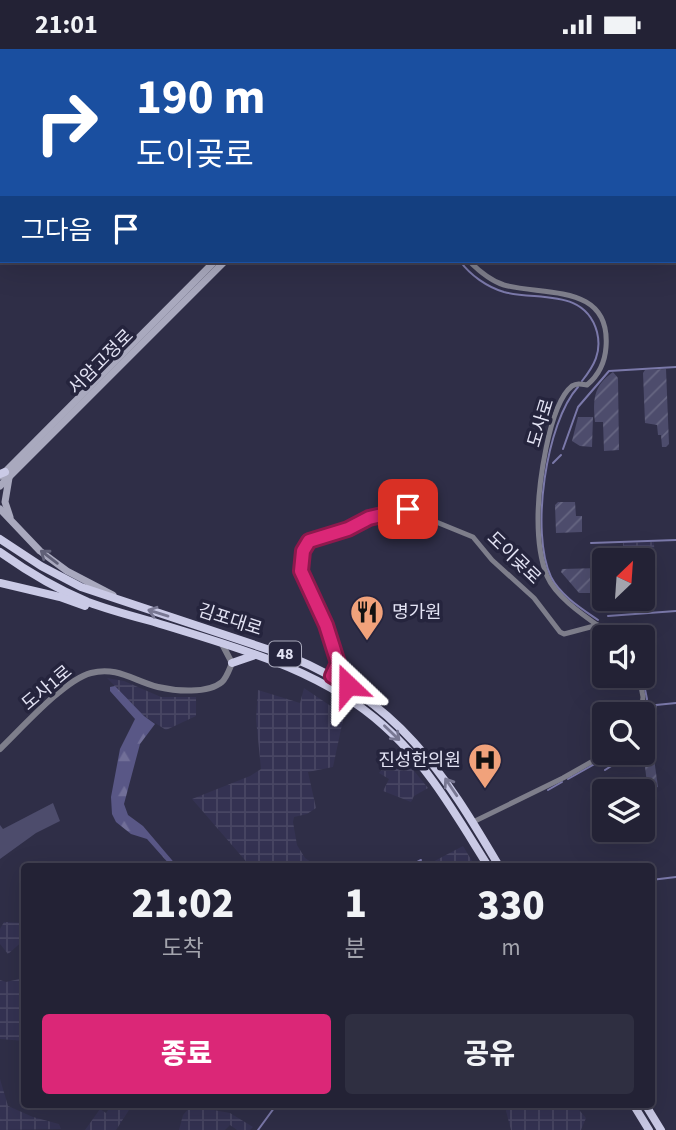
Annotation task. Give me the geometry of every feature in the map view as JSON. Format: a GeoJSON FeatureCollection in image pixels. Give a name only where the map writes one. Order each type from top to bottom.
{"type":"FeatureCollection","features":[{"type":"Feature","properties":{"kind":"main road","name":"서암고정로"},"geometry":{"type":"LineString","coordinates":[[0,486],[4,475],[213,263]]}},
{"type":"Feature","properties":{"kind":"main road","name":"서암고정로"},"geometry":{"type":"LineString","coordinates":[[4,475],[223,263]]}},
{"type":"Feature","properties":{"kind":"main road"},"geometry":{"type":"LineString","coordinates":[[4,475],[5,502],[14,524]]}},
{"type":"Feature","properties":{"kind":"main road"},"geometry":{"type":"LineString","coordinates":[[0,509],[40,551],[67,571],[129,604]]}},
{"type":"Feature","properties":{"kind":"main road","name":"김포대로"},"geometry":{"type":"LineString","coordinates":[[0,539],[41,566],[81,587],[291,657],[332,676],[373,703],[407,733],[444,777],[497,863]]}},
{"type":"Feature","properties":{"kind":"main road","name":"김포대로"},"geometry":{"type":"LineString","coordinates":[[0,552],[58,588],[90,603],[255,655],[327,685],[374,717],[409,751],[444,796],[486,863]]}},
{"type":"Feature","properties":{"kind":"main road"},"geometry":{"type":"LineString","coordinates":[[0,583],[51,594],[94,609],[128,614]]}},
{"type":"Feature","properties":{"kind":"main road"},"geometry":{"type":"LineString","coordinates":[[232,663],[255,655]]}},
{"type":"Feature","properties":{"kind":"main road"},"geometry":{"type":"LineString","coordinates":[[635,1108],[649,1130]]}},
{"type":"Feature","properties":{"kind":"main road"},"geometry":{"type":"LineString","coordinates":[[647,1108],[660,1130]]}},
{"type":"Feature","properties":{"kind":"street","name":"도사로"},"geometry":{"type":"LineString","coordinates":[[471,263],[499,283],[574,296],[596,310],[603,322],[607,343],[599,372],[587,385],[576,384],[569,389],[552,422],[542,470],[538,518],[541,553],[550,583],[566,600],[598,625]]}},
{"type":"Feature","properties":{"kind":"street","name":"도이곶로"},"geometry":{"type":"LineString","coordinates":[[327,685],[338,663],[326,625],[301,571],[303,551],[309,541],[348,529],[369,518],[408,509],[473,537],[492,561],[534,598],[560,632],[564,634],[592,627]]}},
{"type":"Feature","properties":{"kind":"street"},"geometry":{"type":"LineString","coordinates":[[222,644],[232,663]]}},
{"type":"Feature","properties":{"kind":"street","name":"도사1로"},"geometry":{"type":"LineString","coordinates":[[0,749],[63,690],[85,675],[114,671],[162,688],[200,689],[220,683],[226,678],[232,663]]}},
{"type":"Feature","properties":{"kind":"street"},"geometry":{"type":"LineString","coordinates":[[473,822],[592,762]]}},
{"type":"Feature","properties":{"kind":"shaded area"},"geometry":{"type":"Polygon","coordinates":[[[666,369],[669,444],[662,447],[657,425],[645,423],[643,373],[645,370],[666,369]]]}},
{"type":"Feature","properties":{"kind":"shaded area"},"geometry":{"type":"Polygon","coordinates":[[[613,372],[618,378],[619,450],[604,451],[603,422],[595,422],[594,407],[598,388],[613,372]]]}},
{"type":"Feature","properties":{"kind":"shaded area"},"geometry":{"type":"Polygon","coordinates":[[[578,417],[593,417],[592,447],[580,446],[572,441],[578,417]]]}},
{"type":"Feature","properties":{"kind":"shaded area"},"geometry":{"type":"Polygon","coordinates":[[[558,502],[575,502],[576,516],[582,516],[582,532],[556,533],[555,505],[558,502]]]}},
{"type":"Feature","properties":{"kind":"shaded area"},"geometry":{"type":"Polygon","coordinates":[[[654,542],[654,548],[623,548],[623,543],[654,542]]]}},
{"type":"Feature","properties":{"kind":"shaded area"},"geometry":{"type":"Polygon","coordinates":[[[592,568],[592,593],[579,593],[561,572],[562,569],[592,568]]]}},
{"type":"Feature","properties":{"kind":"shaded area"},"geometry":{"type":"Polygon","coordinates":[[[107,678],[124,681],[161,697],[196,697],[196,716],[166,730],[144,716],[107,678]]]}},
{"type":"Feature","properties":{"kind":"shaded area"},"geometry":{"type":"Polygon","coordinates":[[[304,688],[344,715],[333,767],[308,772],[316,808],[307,814],[294,817],[297,845],[305,858],[312,863],[247,863],[192,799],[261,769],[256,719],[258,690],[300,703],[304,688]]]}},
{"type":"Feature","properties":{"kind":"shaded area"},"geometry":{"type":"Polygon","coordinates":[[[397,750],[428,788],[414,796],[411,802],[383,791],[389,779],[379,773],[397,750]]]}},
{"type":"Feature","properties":{"kind":"shaded area"},"geometry":{"type":"Polygon","coordinates":[[[645,765],[655,765],[658,787],[655,788],[655,779],[647,779],[645,765]]]}},
{"type":"Feature","properties":{"kind":"shaded area"},"geometry":{"type":"Polygon","coordinates":[[[53,803],[60,821],[36,833],[0,859],[0,825],[3,829],[53,803]]]}},
{"type":"Feature","properties":{"kind":"shaded area"},"geometry":{"type":"Polygon","coordinates":[[[463,846],[472,861],[470,863],[431,863],[463,846]]]}},
{"type":"Feature","properties":{"kind":"shaded area"},"geometry":{"type":"Polygon","coordinates":[[[4,922],[21,923],[21,943],[8,954],[0,944],[0,929],[4,922]]]}},
{"type":"Feature","properties":{"kind":"shaded area"},"geometry":{"type":"Polygon","coordinates":[[[21,979],[21,1041],[0,1039],[0,980],[6,982],[21,979]]]}},
{"type":"Feature","properties":{"kind":"shaded area"},"geometry":{"type":"Polygon","coordinates":[[[0,1079],[8,1106],[59,1124],[61,1129],[0,1130],[0,1079]]]}},
{"type":"Feature","properties":{"kind":"shaded area"},"geometry":{"type":"Polygon","coordinates":[[[109,1108],[129,1110],[116,1130],[85,1130],[100,1109],[106,1113],[109,1108]]]}},
{"type":"Feature","properties":{"kind":"shaded area"},"geometry":{"type":"Polygon","coordinates":[[[189,1108],[202,1108],[230,1113],[253,1127],[250,1130],[237,1130],[230,1125],[225,1130],[179,1130],[183,1115],[189,1108]]]}},
{"type":"Feature","properties":{"kind":"shaded area"},"geometry":{"type":"Polygon","coordinates":[[[506,1108],[577,1108],[586,1118],[581,1130],[511,1130],[506,1108]]]}},
{"type":"Feature","properties":{"kind":"green space"},"geometry":{"type":"Polygon","coordinates":[[[115,686],[155,724],[140,744],[124,804],[128,815],[143,826],[174,863],[168,863],[147,839],[131,834],[116,822],[112,814],[111,797],[120,749],[135,719],[110,691],[110,687],[115,686]]]}},
{"type":"Feature","properties":{"kind":"waterway"},"geometry":{"type":"LineString","coordinates":[[462,263],[474,276],[498,290],[559,299],[582,308],[591,318],[598,339],[598,352],[582,381]]}},
{"type":"Feature","properties":{"kind":"waterway"},"geometry":{"type":"LineString","coordinates":[[563,449],[578,407],[609,371],[676,367]]}},
{"type":"Feature","properties":{"kind":"waterway"},"geometry":{"type":"LineString","coordinates":[[578,387],[557,425],[550,451],[542,507],[542,534],[545,558],[555,584],[572,601],[598,620]]}},
{"type":"Feature","properties":{"kind":"waterway"},"geometry":{"type":"LineString","coordinates":[[553,463],[561,455]]}},
{"type":"Feature","properties":{"kind":"waterway"},"geometry":{"type":"LineString","coordinates":[[591,543],[676,540]]}},
{"type":"Feature","properties":{"kind":"waterway"},"geometry":{"type":"LineString","coordinates":[[608,616],[676,611]]}},
{"type":"Feature","properties":{"kind":"waterway"},"geometry":{"type":"LineString","coordinates":[[645,688],[646,702]]}},
{"type":"Feature","properties":{"kind":"waterway"},"geometry":{"type":"LineString","coordinates":[[655,712],[656,705],[676,703]]}},
{"type":"Feature","properties":{"kind":"waterway"},"geometry":{"type":"LineString","coordinates":[[568,779],[593,765]]}},
{"type":"Feature","properties":{"kind":"waterway"},"geometry":{"type":"LineString","coordinates":[[605,770],[613,765]]}},
{"type":"Feature","properties":{"kind":"waterway"},"geometry":{"type":"LineString","coordinates":[[548,790],[562,782]]}},
{"type":"Feature","properties":{"kind":"waterway"},"geometry":{"type":"LineString","coordinates":[[416,863],[421,860]]}},
{"type":"Feature","properties":{"kind":"waterway"},"geometry":{"type":"LineString","coordinates":[[655,880],[676,877]]}},
{"type":"Feature","properties":{"kind":"waterway"},"geometry":{"type":"LineString","coordinates":[[258,1130],[274,1108]]}},
{"type":"Feature","properties":{"kind":"place","name":"명가원"},"geometry":{"type":"Point","coordinates":[367,642]}},
{"type":"Feature","properties":{"kind":"place","name":"진성한의원"},"geometry":{"type":"Point","coordinates":[485,790]}},
{"type":"Feature","properties":{"kind":"route"},"geometry":{"type":"LineString","coordinates":[[348,685],[332,676],[338,663],[326,625],[301,571],[303,551],[309,541],[348,529],[369,518],[408,509]]}}]}
